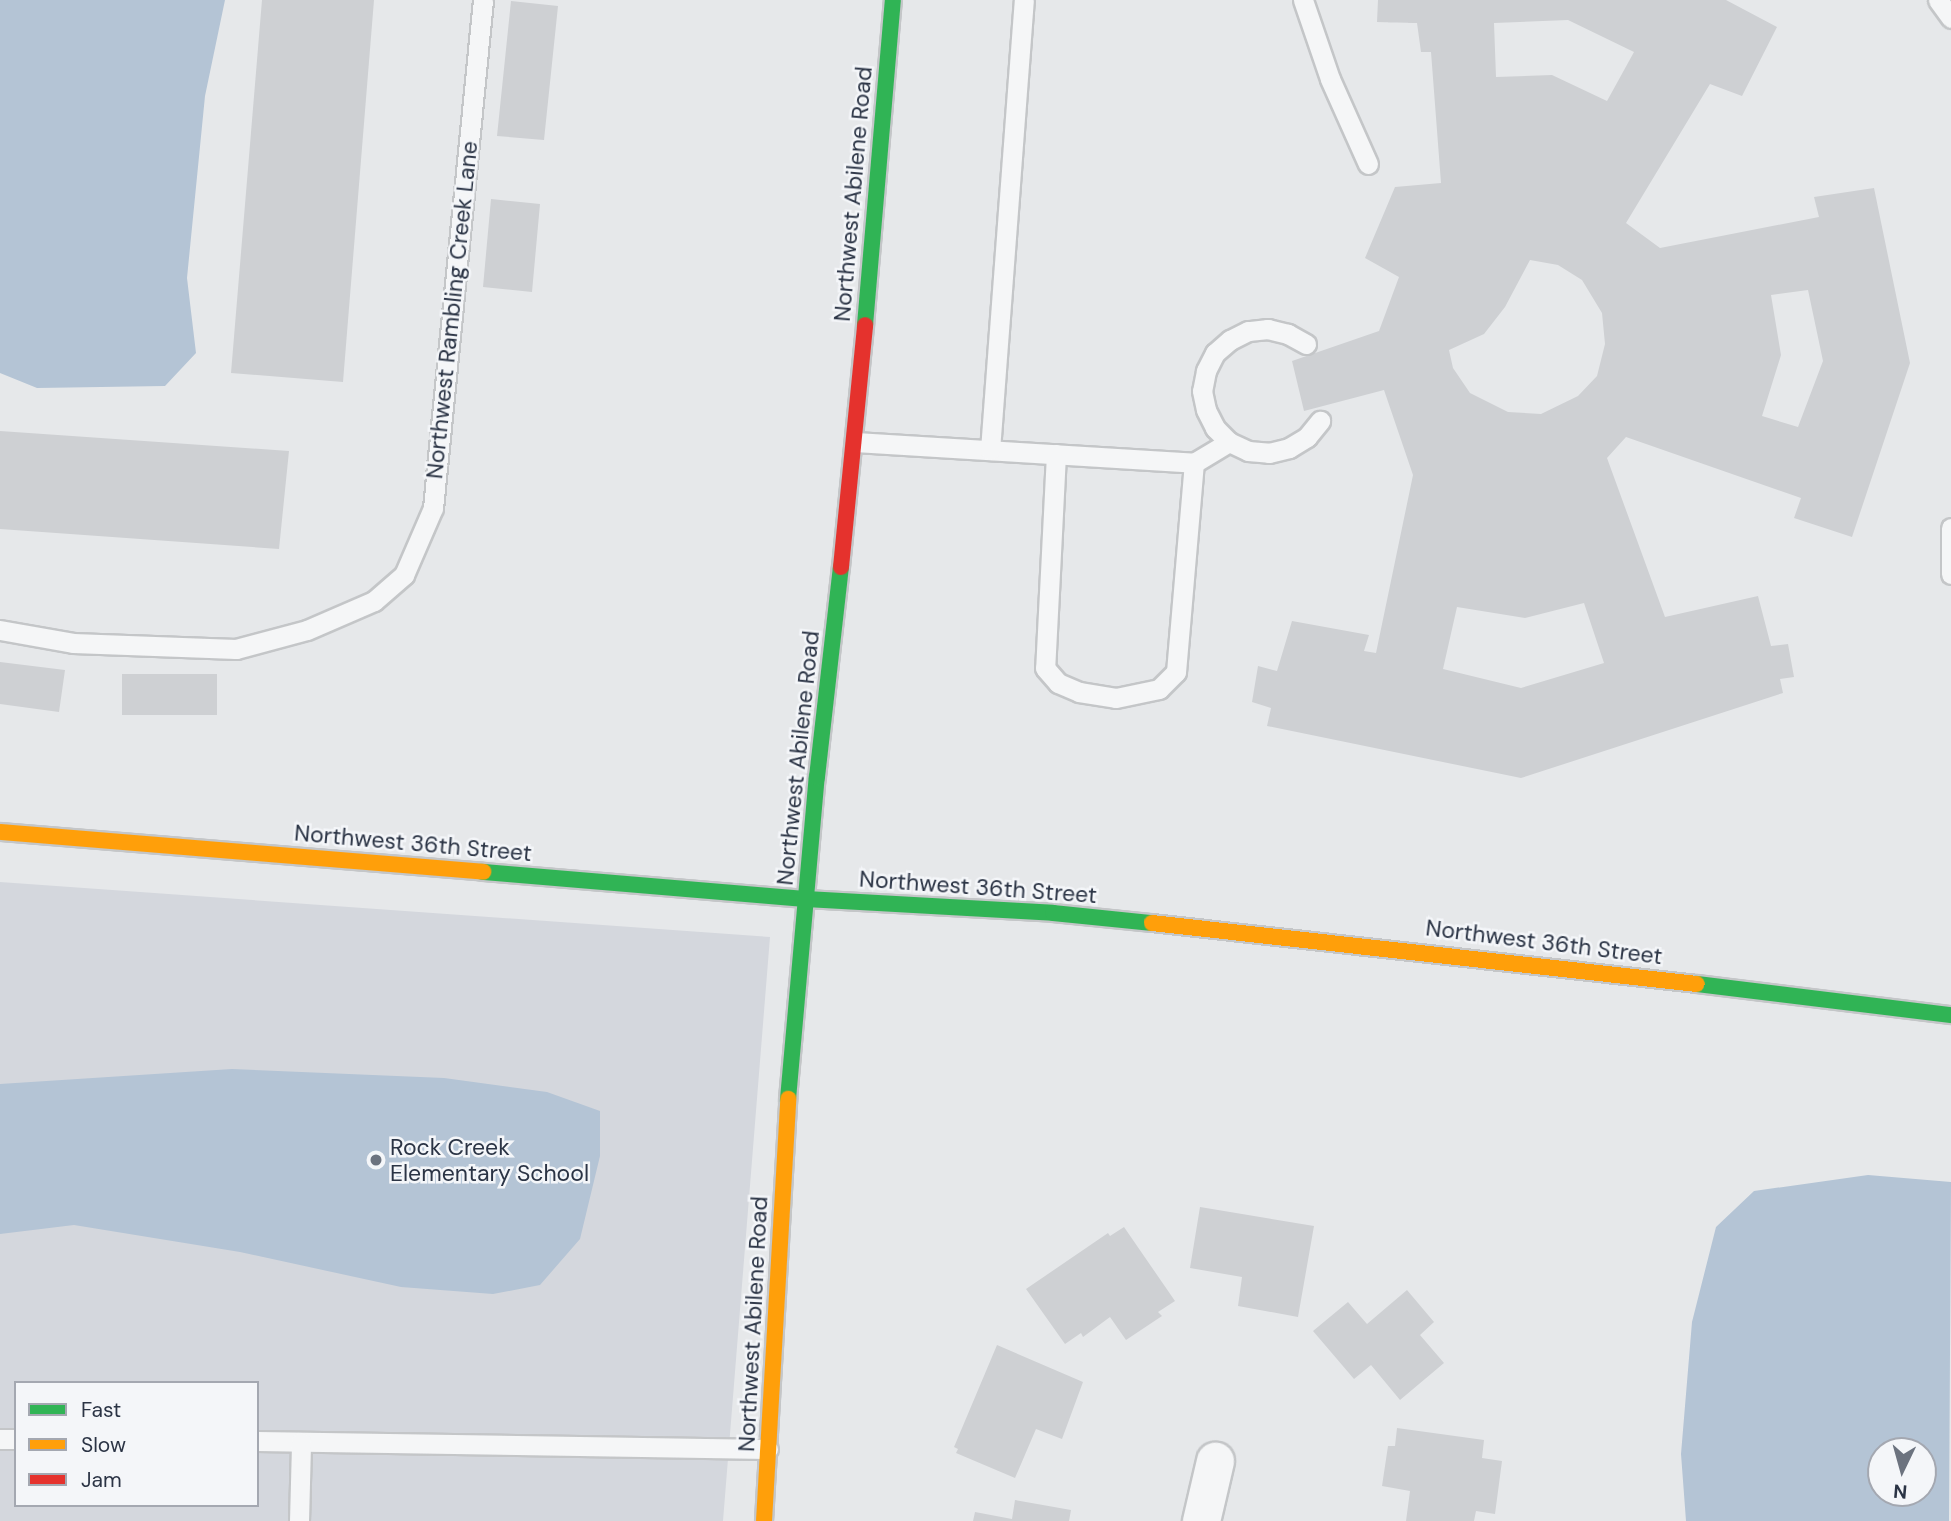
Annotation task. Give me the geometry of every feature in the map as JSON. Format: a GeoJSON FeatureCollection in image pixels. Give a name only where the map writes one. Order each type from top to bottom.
{"type":"FeatureCollection","features":[{"type":"Feature","properties":{"kind":"main road","name":"Northwest Abilene Road"},"geometry":{"type":"LineString","coordinates":[[764,1521],[792,1037],[855,442],[893,0]]}},
{"type":"Feature","properties":{"kind":"main road","name":"Northwest 36th Street"},"geometry":{"type":"LineString","coordinates":[[0,832],[806,899],[1053,913],[1275,935],[1951,1015]]}},
{"type":"Feature","properties":{"kind":"street"},"geometry":{"type":"LineString","coordinates":[[1201,1521],[1215,1461]]}},
{"type":"Feature","properties":{"kind":"lane","name":"Northwest Rambling Creek Lane"},"geometry":{"type":"LineString","coordinates":[[0,630],[73,643],[236,649],[307,630],[374,601],[404,575],[433,508],[483,0]]}},
{"type":"Feature","properties":{"kind":"lane"},"geometry":{"type":"LineString","coordinates":[[990,450],[1024,0]]}},
{"type":"Feature","properties":{"kind":"lane"},"geometry":{"type":"LineString","coordinates":[[1303,0],[1330,79],[1368,164]]}},
{"type":"Feature","properties":{"kind":"lane"},"geometry":{"type":"LineString","coordinates":[[1938,0],[1951,18]]}},
{"type":"Feature","properties":{"kind":"lane"},"geometry":{"type":"LineString","coordinates":[[1306,344],[1288,334],[1268,329],[1248,331],[1230,340],[1215,354],[1206,371],[1202,391],[1206,410],[1215,428],[1229,442],[1258,452],[1289,448],[1307,437],[1320,421]]}},
{"type":"Feature","properties":{"kind":"lane"},"geometry":{"type":"LineString","coordinates":[[855,442],[1194,463],[1229,442]]}},
{"type":"Feature","properties":{"kind":"lane"},"geometry":{"type":"LineString","coordinates":[[1056,454],[1045,668],[1058,683],[1079,692],[1116,698],[1159,689],[1176,671],[1194,463]]}},
{"type":"Feature","properties":{"kind":"lane"},"geometry":{"type":"LineString","coordinates":[[1951,528],[1951,574]]}},
{"type":"Feature","properties":{"kind":"lane"},"geometry":{"type":"LineString","coordinates":[[259,1441],[768,1450]]}},
{"type":"Feature","properties":{"kind":"lane"},"geometry":{"type":"LineString","coordinates":[[299,1521],[301,1442]]}},
{"type":"Feature","properties":{"kind":"shaded area","name":"Rock Creek Elementary School"},"geometry":{"type":"Polygon","coordinates":[[[0,882],[770,937],[723,1521],[0,1521],[0,882]]]}},
{"type":"Feature","properties":{"kind":"water"},"geometry":{"type":"Polygon","coordinates":[[[0,0],[225,0],[205,96],[187,278],[196,353],[165,386],[37,388],[0,373],[0,0]]]}},
{"type":"Feature","properties":{"kind":"water"},"geometry":{"type":"Polygon","coordinates":[[[232,1069],[444,1078],[547,1092],[600,1111],[600,1156],[580,1239],[540,1285],[493,1294],[401,1287],[240,1252],[74,1225],[0,1234],[0,1084],[232,1069]]]}},
{"type":"Feature","properties":{"kind":"water"},"geometry":{"type":"Polygon","coordinates":[[[1868,1175],[1951,1182],[1949,1521],[1686,1521],[1681,1454],[1692,1322],[1716,1227],[1754,1191],[1868,1175]]]}},
{"type":"Feature","properties":{"kind":"building"},"geometry":{"type":"Polygon","coordinates":[[[262,0],[374,0],[343,382],[231,373],[262,0]]]}},
{"type":"Feature","properties":{"kind":"building"},"geometry":{"type":"Polygon","coordinates":[[[1378,0],[1726,0],[1777,27],[1742,96],[1710,84],[1626,223],[1660,248],[1819,217],[1814,197],[1874,188],[1910,363],[1852,537],[1794,518],[1801,498],[1626,437],[1607,458],[1665,617],[1758,596],[1771,646],[1788,644],[1794,677],[1780,679],[1783,693],[1521,778],[1267,726],[1271,708],[1252,702],[1258,666],[1277,671],[1292,621],[1369,635],[1364,651],[1376,653],[1413,475],[1384,390],[1304,411],[1292,361],[1379,331],[1399,277],[1365,258],[1395,187],[1441,183],[1431,52],[1421,52],[1417,23],[1377,22],[1378,0]],[[1568,20],[1494,23],[1496,77],[1552,75],[1607,101],[1634,52],[1568,20]],[[1530,260],[1505,307],[1484,334],[1449,350],[1453,368],[1470,393],[1508,412],[1541,414],[1578,396],[1597,376],[1605,344],[1602,313],[1582,280],[1558,265],[1530,260]],[[1808,290],[1771,295],[1781,355],[1762,416],[1798,427],[1823,361],[1808,290]],[[1584,603],[1525,618],[1457,607],[1443,669],[1521,688],[1604,663],[1584,603]]]}},
{"type":"Feature","properties":{"kind":"building"},"geometry":{"type":"Polygon","coordinates":[[[511,1],[558,6],[544,140],[497,136],[511,1]]]}},
{"type":"Feature","properties":{"kind":"building"},"geometry":{"type":"Polygon","coordinates":[[[491,199],[540,204],[532,292],[483,287],[491,199]]]}},
{"type":"Feature","properties":{"kind":"building"},"geometry":{"type":"Polygon","coordinates":[[[0,431],[289,451],[279,549],[0,529],[0,431]]]}},
{"type":"Feature","properties":{"kind":"building"},"geometry":{"type":"Polygon","coordinates":[[[0,662],[65,670],[59,712],[0,704],[0,662]]]}},
{"type":"Feature","properties":{"kind":"building"},"geometry":{"type":"Polygon","coordinates":[[[122,674],[217,674],[217,715],[122,715],[122,674]]]}},
{"type":"Feature","properties":{"kind":"building"},"geometry":{"type":"Polygon","coordinates":[[[1200,1207],[1314,1226],[1298,1317],[1238,1306],[1242,1277],[1190,1268],[1200,1207]]]}},
{"type":"Feature","properties":{"kind":"building"},"geometry":{"type":"Polygon","coordinates":[[[1124,1227],[1175,1301],[1158,1312],[1162,1316],[1126,1340],[1110,1317],[1083,1337],[1081,1333],[1065,1344],[1026,1289],[1108,1233],[1110,1236],[1124,1227]]]}},
{"type":"Feature","properties":{"kind":"building"},"geometry":{"type":"Polygon","coordinates":[[[1407,1290],[1434,1322],[1420,1335],[1444,1363],[1400,1400],[1371,1365],[1354,1379],[1313,1331],[1348,1302],[1367,1324],[1407,1290]]]}},
{"type":"Feature","properties":{"kind":"building"},"geometry":{"type":"Polygon","coordinates":[[[997,1345],[1083,1382],[1062,1439],[1036,1429],[1015,1478],[956,1453],[958,1449],[954,1447],[997,1345]]]}},
{"type":"Feature","properties":{"kind":"building"},"geometry":{"type":"Polygon","coordinates":[[[1397,1428],[1484,1440],[1482,1458],[1502,1461],[1495,1514],[1476,1511],[1474,1521],[1406,1521],[1410,1491],[1382,1486],[1388,1446],[1395,1446],[1397,1428]]]}},
{"type":"Feature","properties":{"kind":"building"},"geometry":{"type":"Polygon","coordinates":[[[1015,1500],[1071,1510],[1069,1521],[973,1521],[975,1512],[1012,1519],[1015,1500]]]}},
{"type":"Feature","properties":{"kind":"traffic: fast"},"geometry":{"type":"LineString","coordinates":[[865,325],[893,0]]}},
{"type":"Feature","properties":{"kind":"traffic: fast"},"geometry":{"type":"LineString","coordinates":[[788,1099],[817,777],[841,567]]}},
{"type":"Feature","properties":{"kind":"traffic: fast"},"geometry":{"type":"LineString","coordinates":[[483,872],[806,899],[1053,913],[1152,923]]}},
{"type":"Feature","properties":{"kind":"traffic: fast"},"geometry":{"type":"LineString","coordinates":[[1697,984],[1951,1015]]}},
{"type":"Feature","properties":{"kind":"traffic: slow"},"geometry":{"type":"LineString","coordinates":[[0,832],[483,872]]}},
{"type":"Feature","properties":{"kind":"traffic: slow"},"geometry":{"type":"LineString","coordinates":[[1152,923],[1697,984]]}},
{"type":"Feature","properties":{"kind":"traffic: slow"},"geometry":{"type":"LineString","coordinates":[[764,1521],[788,1099]]}},
{"type":"Feature","properties":{"kind":"traffic: jam"},"geometry":{"type":"LineString","coordinates":[[841,567],[865,325]]}},
{"type":"Feature","properties":{"kind":"place","name":"Rock Creek Elementary School"},"geometry":{"type":"Point","coordinates":[376,1160]}}]}
